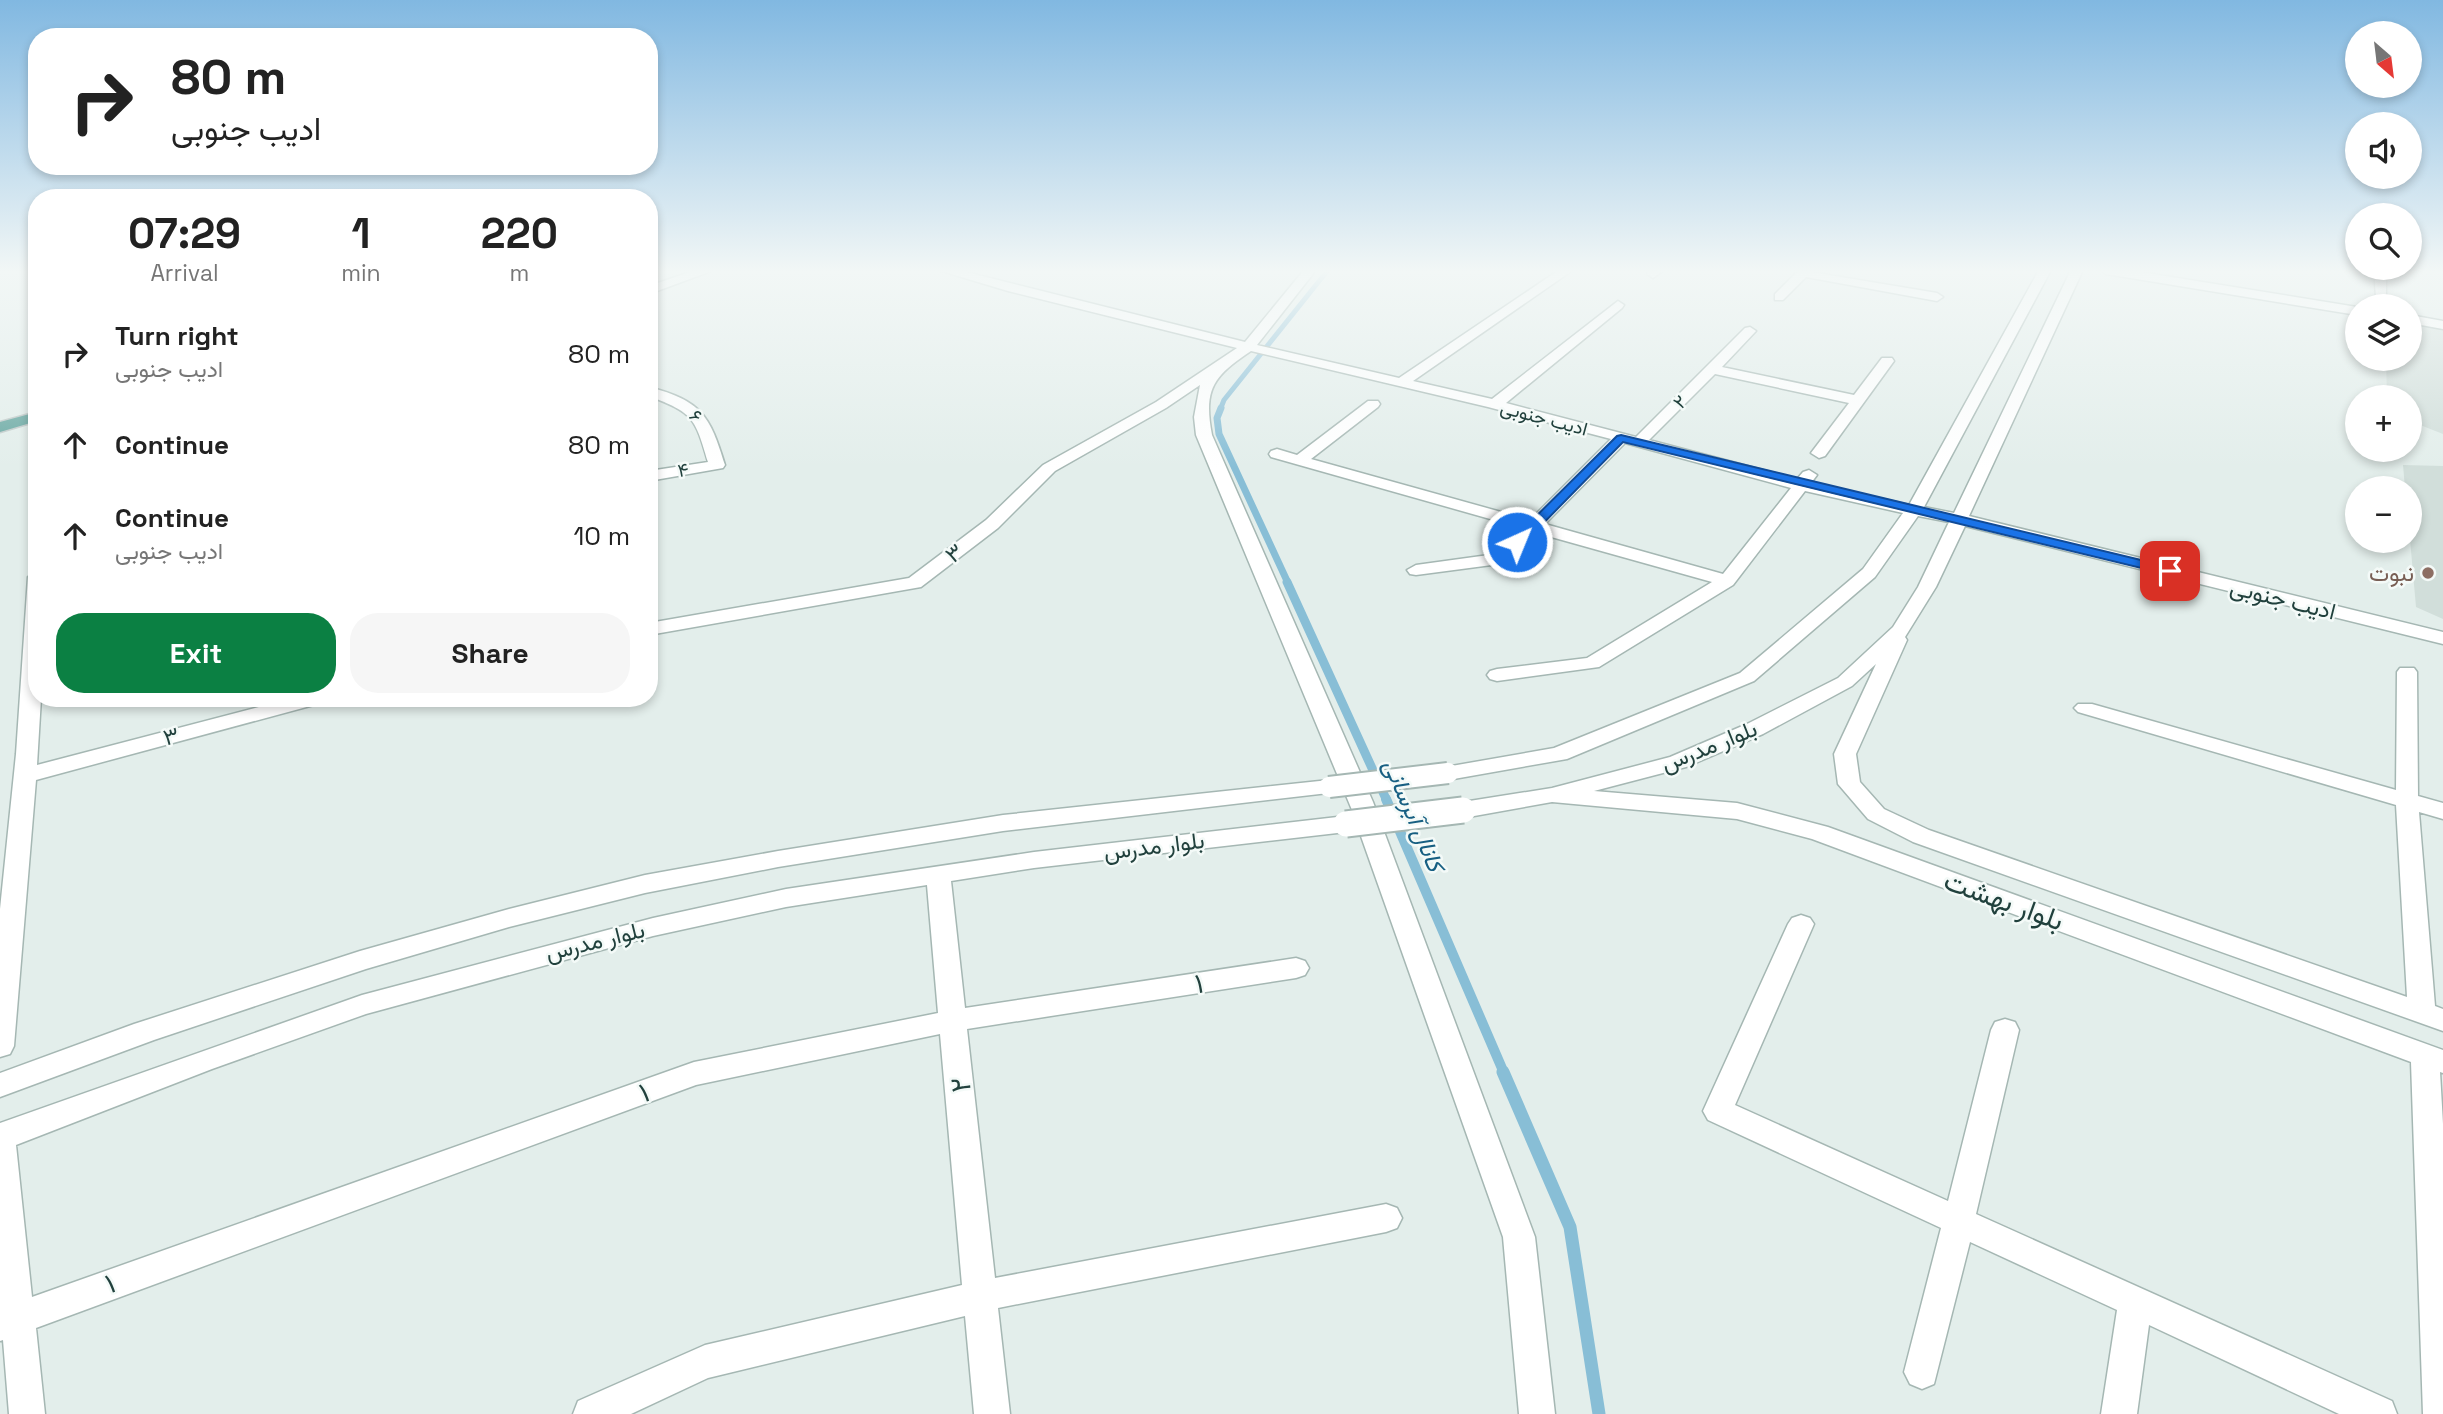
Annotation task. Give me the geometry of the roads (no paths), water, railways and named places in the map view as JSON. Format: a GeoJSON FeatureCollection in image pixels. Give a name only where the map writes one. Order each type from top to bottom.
{"type":"FeatureCollection","features":[{"type":"Feature","properties":{"kind":"main road"},"geometry":{"type":"LineString","coordinates":[[0,412],[28,404]]}},
{"type":"Feature","properties":{"kind":"main road"},"geometry":{"type":"LineString","coordinates":[[0,427],[28,419]]}},
{"type":"Feature","properties":{"kind":"street"},"geometry":{"type":"LineString","coordinates":[[1205,336],[1248,347]]}},
{"type":"Feature","properties":{"kind":"street","name":"۳"},"geometry":{"type":"LineString","coordinates":[[658,627],[915,583],[992,524],[1049,468],[1161,405],[1248,347],[1257,336]]}},
{"type":"Feature","properties":{"kind":"street"},"geometry":{"type":"LineString","coordinates":[[1401,383],[1467,336]]}},
{"type":"Feature","properties":{"kind":"street"},"geometry":{"type":"LineString","coordinates":[[1494,405],[1579,336]]}},
{"type":"Feature","properties":{"kind":"street","name":"۲"},"geometry":{"type":"LineString","coordinates":[[1639,442],[1745,336]]}},
{"type":"Feature","properties":{"kind":"street","name":"بلوار مدرس"},"geometry":{"type":"LineString","coordinates":[[0,1138],[202,1061],[362,1005],[653,926],[786,898],[1034,860],[1463,810],[1552,795],[1678,762],[1755,729],[1845,682],[1901,630],[1927,587],[1959,519],[2023,336]]}},
{"type":"Feature","properties":{"kind":"street","name":"بلوار مدرس"},"geometry":{"type":"LineString","coordinates":[[0,1085],[144,1032],[360,961],[509,918],[645,884],[778,859],[1003,823],[1448,773],[1559,754],[1747,677],[1868,573],[2033,336]]}},
{"type":"Feature","properties":{"kind":"street","name":"ادیب جنوبی"},"geometry":{"type":"LineString","coordinates":[[1248,347],[2443,638]]}},
{"type":"Feature","properties":{"kind":"street"},"geometry":{"type":"LineString","coordinates":[[1819,453],[1887,361]]}},
{"type":"Feature","properties":{"kind":"street"},"geometry":{"type":"LineString","coordinates":[[1713,369],[1857,400]]}},
{"type":"Feature","properties":{"kind":"street"},"geometry":{"type":"LineString","coordinates":[[1214,370],[1204,393],[1201,417],[1204,435],[1361,802],[1519,1237],[1536,1414]]}},
{"type":"Feature","properties":{"kind":"street","name":"۶"},"geometry":{"type":"LineString","coordinates":[[658,394],[691,407],[703,419],[717,465]]}},
{"type":"Feature","properties":{"kind":"street"},"geometry":{"type":"LineString","coordinates":[[1301,459],[1373,404]]}},
{"type":"Feature","properties":{"kind":"street"},"geometry":{"type":"LineString","coordinates":[[1416,570],[1501,559],[1621,438]]}},
{"type":"Feature","properties":{"kind":"street"},"geometry":{"type":"LineString","coordinates":[[1277,454],[1727,581]]}},
{"type":"Feature","properties":{"kind":"street","name":"۴"},"geometry":{"type":"LineString","coordinates":[[658,475],[717,465]]}},
{"type":"Feature","properties":{"kind":"street"},"geometry":{"type":"LineString","coordinates":[[1497,675],[1592,663],[1727,581],[1811,473]]}},
{"type":"Feature","properties":{"kind":"street","name":"بلوار بهشت"},"geometry":{"type":"LineString","coordinates":[[1901,630],[1845,754],[1849,784],[1876,814],[1921,836],[2433,1016]]}},
{"type":"Feature","properties":{"kind":"street"},"geometry":{"type":"LineString","coordinates":[[2407,671],[2407,801],[2433,1016]]}},
{"type":"Feature","properties":{"kind":"street"},"geometry":{"type":"LineString","coordinates":[[0,1046],[28,707]]}},
{"type":"Feature","properties":{"kind":"street","name":"۳"},"geometry":{"type":"LineString","coordinates":[[24,776],[284,707]]}},
{"type":"Feature","properties":{"kind":"street"},"geometry":{"type":"LineString","coordinates":[[2085,708],[2443,811]]}},
{"type":"Feature","properties":{"kind":"street","name":"بلوار بهشت"},"geometry":{"type":"LineString","coordinates":[[1552,795],[1737,811],[1820,833],[2434,1058]]}},
{"type":"Feature","properties":{"kind":"street"},"geometry":{"type":"LineString","coordinates":[[1907,864],[1893,855],[1887,845],[1892,836],[1905,833],[1921,836]]}},
{"type":"Feature","properties":{"kind":"street","name":"۲"},"geometry":{"type":"LineString","coordinates":[[939,875],[992,1414]]}},
{"type":"Feature","properties":{"kind":"street"},"geometry":{"type":"LineString","coordinates":[[1801,924],[1718,1111],[2379,1414]]}},
{"type":"Feature","properties":{"kind":"street","name":"۱"},"geometry":{"type":"LineString","coordinates":[[9,1321],[694,1074],[953,1021],[1296,968]]}},
{"type":"Feature","properties":{"kind":"street"},"geometry":{"type":"LineString","coordinates":[[1922,1372],[2005,1030]]}},
{"type":"Feature","properties":{"kind":"street"},"geometry":{"type":"LineString","coordinates":[[2434,1058],[2441,1414]]}},
{"type":"Feature","properties":{"kind":"street"},"geometry":{"type":"LineString","coordinates":[[0,1138],[9,1321],[27,1414]]}},
{"type":"Feature","properties":{"kind":"street"},"geometry":{"type":"LineString","coordinates":[[591,1414],[705,1363],[981,1296],[1386,1218]]}},
{"type":"Feature","properties":{"kind":"street"},"geometry":{"type":"LineString","coordinates":[[2119,1414],[2134,1302]]}},
{"type":"Feature","properties":{"kind":"waterway","name":"کانال آبرسانی"},"geometry":{"type":"LineString","coordinates":[[1220,410],[1224,400],[1275,336]]}},
{"type":"Feature","properties":{"kind":"waterway","name":"کانال آبرسانی"},"geometry":{"type":"LineString","coordinates":[[1221,408],[1217,418],[1219,434],[1288,583]]}},
{"type":"Feature","properties":{"kind":"waterway","name":"کانال آبرسانی"},"geometry":{"type":"LineString","coordinates":[[1287,582],[1387,801]]}},
{"type":"Feature","properties":{"kind":"waterway","name":"کانال آبرسانی"},"geometry":{"type":"LineString","coordinates":[[1386,799],[1504,1073]]}},
{"type":"Feature","properties":{"kind":"waterway","name":"کانال آبرسانی"},"geometry":{"type":"LineString","coordinates":[[1503,1072],[1570,1227],[1599,1414]]}},
{"type":"Feature","properties":{"kind":"place","name":"نبوت"},"geometry":{"type":"Point","coordinates":[2428,573]}}]}
